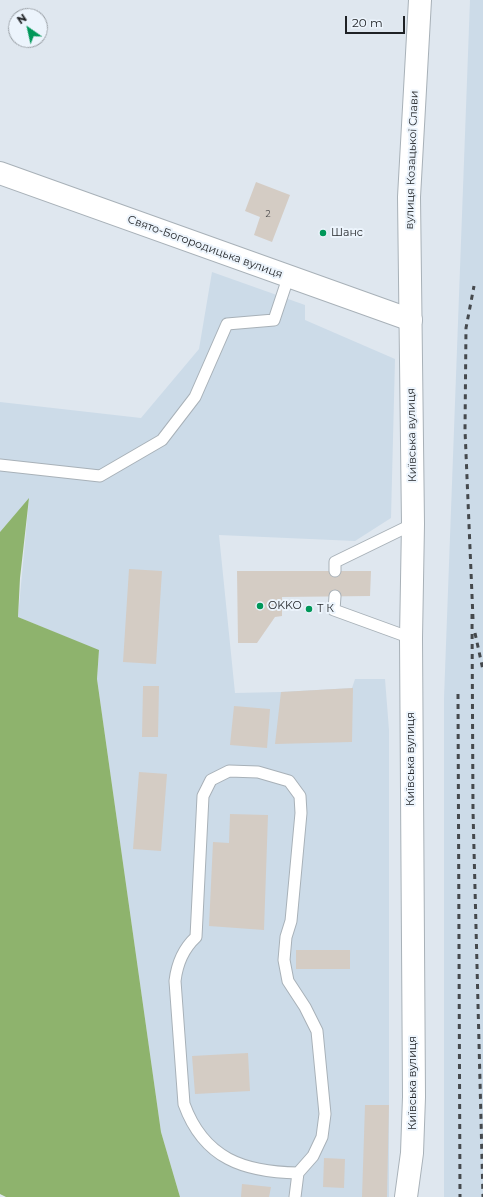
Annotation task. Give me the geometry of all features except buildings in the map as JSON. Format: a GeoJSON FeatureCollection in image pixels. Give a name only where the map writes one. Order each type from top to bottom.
{"type":"FeatureCollection","features":[{"type":"Feature","properties":{"kind":"main road","name":"вулиця Козацької Слави"},"geometry":{"type":"LineString","coordinates":[[411,320],[408,197],[420,0]]}},
{"type":"Feature","properties":{"kind":"main road","name":"Свято-Богородицька вулиця"},"geometry":{"type":"LineString","coordinates":[[0,173],[288,278],[411,320]]}},
{"type":"Feature","properties":{"kind":"main road","name":"Київська вулиця"},"geometry":{"type":"LineString","coordinates":[[406,1197],[412,1153],[414,1097],[411,638],[413,524],[411,320]]}},
{"type":"Feature","properties":{"kind":"lane"},"geometry":{"type":"LineString","coordinates":[[0,465],[100,476],[162,440],[195,397],[227,324],[274,320],[288,278]]}},
{"type":"Feature","properties":{"kind":"lane"},"geometry":{"type":"LineString","coordinates":[[335,571],[335,562],[413,524]]}},
{"type":"Feature","properties":{"kind":"lane"},"geometry":{"type":"LineString","coordinates":[[335,596],[334,610],[411,638]]}},
{"type":"Feature","properties":{"kind":"lane"},"geometry":{"type":"LineString","coordinates":[[295,1197],[298,1173],[313,1156],[322,1137],[325,1114],[317,1030],[305,1007],[288,981],[284,960],[286,937],[291,921],[300,813],[300,796],[289,781],[258,772],[229,771],[211,780],[203,796],[196,937],[187,945],[177,967],[175,981],[184,1104],[189,1119],[201,1137],[213,1150],[229,1161],[270,1172],[298,1173]]}},
{"type":"Feature","properties":{"kind":"shaded area"},"geometry":{"type":"Polygon","coordinates":[[[470,0],[483,0],[483,1197],[444,1197],[444,698],[470,0]]]}},
{"type":"Feature","properties":{"kind":"shaded area"},"geometry":{"type":"Polygon","coordinates":[[[212,272],[305,305],[305,320],[395,359],[391,518],[355,541],[219,535],[235,693],[352,688],[355,679],[385,679],[389,730],[389,1197],[180,1197],[161,1132],[97,679],[99,651],[18,617],[29,499],[0,532],[0,402],[141,418],[199,349],[212,272]]]}},
{"type":"Feature","properties":{"kind":"green space"},"geometry":{"type":"Polygon","coordinates":[[[29,498],[20,578],[18,617],[99,650],[97,679],[161,1132],[180,1197],[6,1197],[0,1194],[0,532],[29,498]]]}},
{"type":"Feature","properties":{"kind":"railway"},"geometry":{"type":"LineString","coordinates":[[473,619],[465,430],[466,328],[474,286]]}},
{"type":"Feature","properties":{"kind":"railway"},"geometry":{"type":"LineString","coordinates":[[472,614],[473,811],[483,1197]]}},
{"type":"Feature","properties":{"kind":"railway"},"geometry":{"type":"LineString","coordinates":[[475,633],[483,670]]}},
{"type":"Feature","properties":{"kind":"railway"},"geometry":{"type":"LineString","coordinates":[[458,694],[460,1197]]}},
{"type":"Feature","properties":{"kind":"place","name":"Шанс"},"geometry":{"type":"Point","coordinates":[323,233]}},
{"type":"Feature","properties":{"kind":"place","name":"OKKO"},"geometry":{"type":"Point","coordinates":[260,606]}},
{"type":"Feature","properties":{"kind":"place","name":"Т К"},"geometry":{"type":"Point","coordinates":[309,609]}}]}
